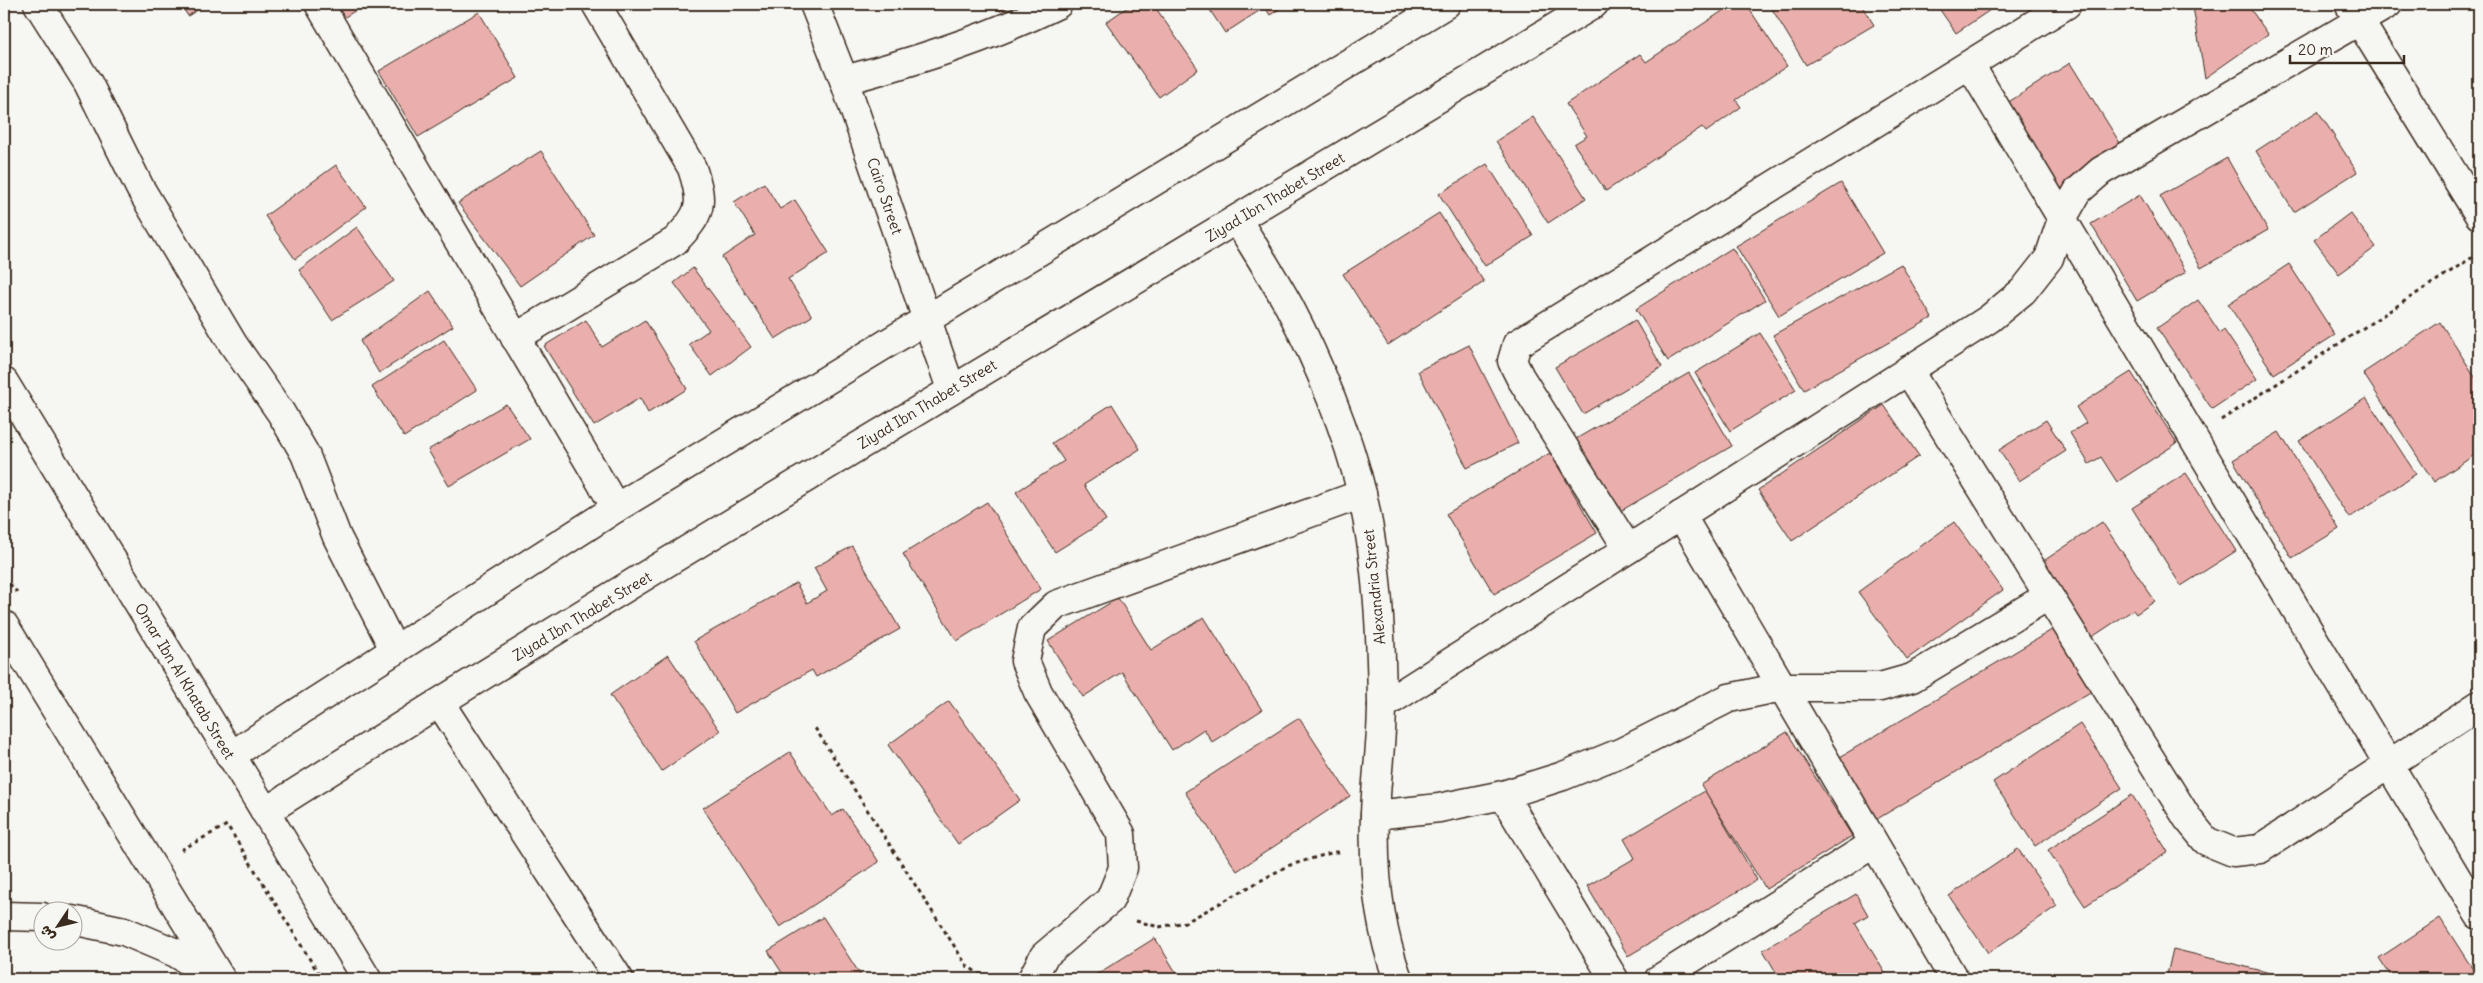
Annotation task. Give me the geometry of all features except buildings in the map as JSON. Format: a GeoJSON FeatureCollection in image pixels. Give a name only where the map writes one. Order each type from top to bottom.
{"type":"FeatureCollection","features":[{"type":"Feature","properties":{"kind":"street"},"geometry":{"type":"LineString","coordinates":[[38,4],[88,82],[140,188],[233,344],[281,413],[305,454],[337,537],[395,652]]}},
{"type":"Feature","properties":{"kind":"street"},"geometry":{"type":"LineString","coordinates":[[319,4],[616,508]]}},
{"type":"Feature","properties":{"kind":"street","name":"Cairo Street"},"geometry":{"type":"LineString","coordinates":[[814,4],[844,80],[951,389]]}},
{"type":"Feature","properties":{"kind":"street"},"geometry":{"type":"LineString","coordinates":[[844,80],[904,65],[963,46],[1058,4]]}},
{"type":"Feature","properties":{"kind":"street"},"geometry":{"type":"LineString","coordinates":[[230,756],[395,652],[616,508],[1446,4]]}},
{"type":"Feature","properties":{"kind":"street","name":"Ziyad Ibn Thabet Street"},"geometry":{"type":"LineString","coordinates":[[265,812],[951,389],[1238,221],[1594,4]]}},
{"type":"Feature","properties":{"kind":"street"},"geometry":{"type":"LineString","coordinates":[[1628,549],[1520,377],[1512,361],[1517,344],[2067,4]]}},
{"type":"Feature","properties":{"kind":"street"},"geometry":{"type":"LineString","coordinates":[[1382,706],[1989,319],[2023,291],[2048,258],[2062,218],[2078,192],[2101,171],[2354,12],[2388,4]]}},
{"type":"Feature","properties":{"kind":"street"},"geometry":{"type":"LineString","coordinates":[[515,338],[675,240],[695,221],[701,194],[692,168],[603,6]]}},
{"type":"Feature","properties":{"kind":"street"},"geometry":{"type":"LineString","coordinates":[[2354,12],[2479,215]]}},
{"type":"Feature","properties":{"kind":"street"},"geometry":{"type":"LineString","coordinates":[[1970,65],[2479,915]]}},
{"type":"Feature","properties":{"kind":"street","name":"Alexandria Street"},"geometry":{"type":"LineString","coordinates":[[1238,221],[1289,306],[1332,400],[1362,494],[1374,564],[1380,635],[1382,706],[1375,815],[1375,853],[1381,916],[1398,979]]}},
{"type":"Feature","properties":{"kind":"street"},"geometry":{"type":"LineString","coordinates":[[1908,370],[2188,819],[2206,840],[2232,852],[2260,849],[2479,705]]}},
{"type":"Feature","properties":{"kind":"street","name":"Omar Ibn Al Khatab Street"},"geometry":{"type":"LineString","coordinates":[[4,382],[367,979]]}},
{"type":"Feature","properties":{"kind":"street"},"geometry":{"type":"LineString","coordinates":[[1032,979],[1044,956],[1110,900],[1123,868],[1121,834],[1038,692],[1025,661],[1032,628],[1056,605],[1362,494]]}},
{"type":"Feature","properties":{"kind":"street"},"geometry":{"type":"LineString","coordinates":[[1681,515],[1954,979]]}},
{"type":"Feature","properties":{"kind":"street"},"geometry":{"type":"LineString","coordinates":[[1375,815],[1439,808],[1504,795],[1563,776],[1622,752],[1729,698],[1782,687],[1880,687],[1912,678],[2048,596]]}},
{"type":"Feature","properties":{"kind":"street"},"geometry":{"type":"LineString","coordinates":[[4,625],[220,979]]}},
{"type":"Feature","properties":{"kind":"street"},"geometry":{"type":"LineString","coordinates":[[440,703],[619,979]]}},
{"type":"Feature","properties":{"kind":"street"},"geometry":{"type":"LineString","coordinates":[[1504,795],[1614,979]]}},
{"type":"Feature","properties":{"kind":"street"},"geometry":{"type":"LineString","coordinates":[[1659,979],[1873,844]]}},
{"type":"Feature","properties":{"kind":"street"},"geometry":{"type":"LineString","coordinates":[[4,916],[32,917]]}},
{"type":"Feature","properties":{"kind":"street"},"geometry":{"type":"LineString","coordinates":[[82,922],[124,931],[176,953],[220,979]]}},
{"type":"Feature","properties":{"kind":"path"},"geometry":{"type":"LineString","coordinates":[[2194,438],[2479,253]]}},
{"type":"Feature","properties":{"kind":"path"},"geometry":{"type":"LineString","coordinates":[[4,578],[19,595]]}},
{"type":"Feature","properties":{"kind":"path"},"geometry":{"type":"LineString","coordinates":[[815,728],[967,966],[987,979]]}},
{"type":"Feature","properties":{"kind":"path"},"geometry":{"type":"LineString","coordinates":[[176,842],[182,850],[227,824],[322,979]]}},
{"type":"Feature","properties":{"kind":"path"},"geometry":{"type":"LineString","coordinates":[[1110,900],[1131,919],[1159,927],[1186,922],[1287,866],[1334,852],[1375,853]]}}]}
